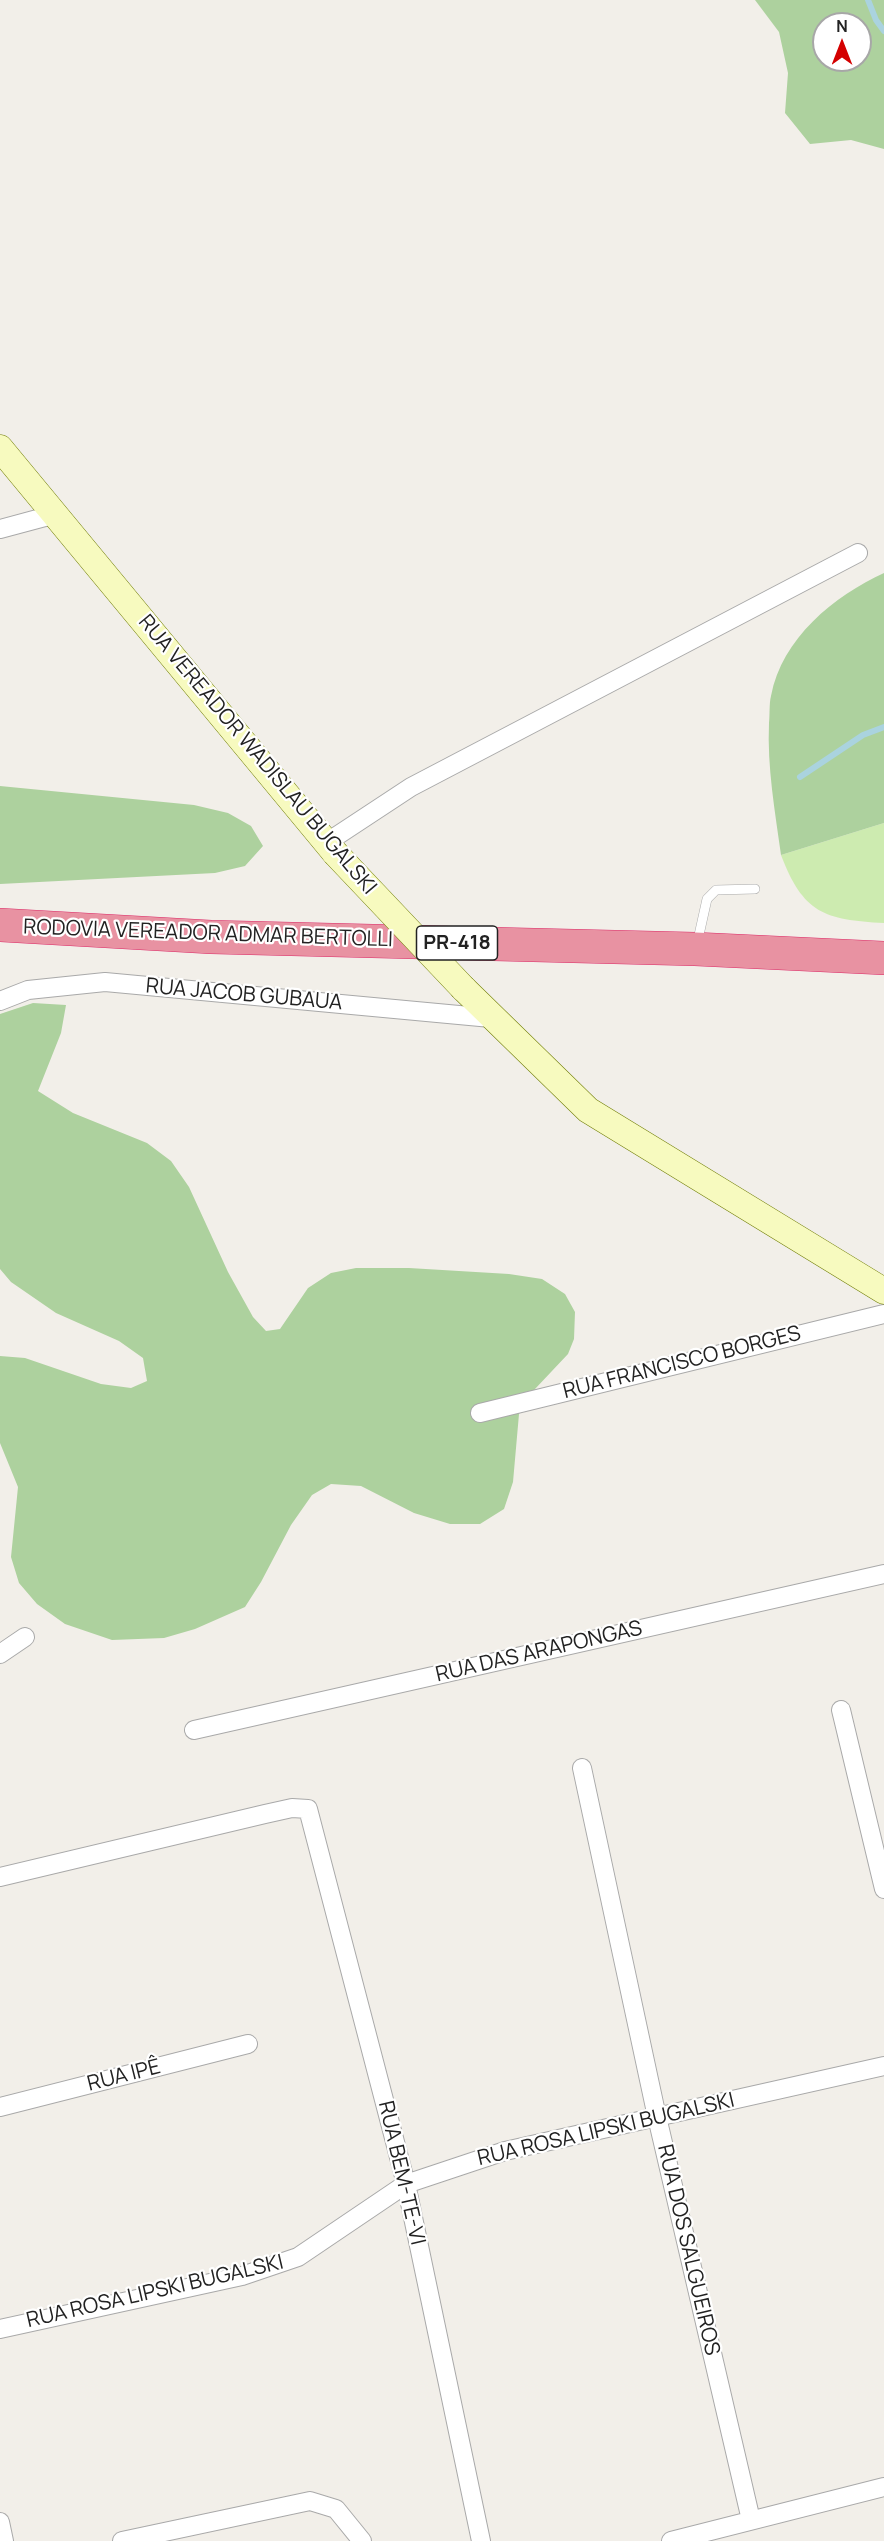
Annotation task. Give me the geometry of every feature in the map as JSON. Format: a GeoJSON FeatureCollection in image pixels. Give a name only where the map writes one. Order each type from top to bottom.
{"type":"FeatureCollection","features":[{"type":"Feature","properties":{"kind":"highway","name":"RODOVIA VEREADOR ADMAR BERTOLLI"},"geometry":{"type":"LineString","coordinates":[[0,925],[211,937],[695,949],[884,958]]}},
{"type":"Feature","properties":{"kind":"main road","name":"RUA VEREADOR WADISLAU BUGALSKI"},"geometry":{"type":"LineString","coordinates":[[0,448],[331,848],[491,1018],[588,1110],[884,1291]]}},
{"type":"Feature","properties":{"kind":"street"},"geometry":{"type":"LineString","coordinates":[[0,529],[56,514]]}},
{"type":"Feature","properties":{"kind":"street"},"geometry":{"type":"LineString","coordinates":[[331,848],[411,787],[858,554]]}},
{"type":"Feature","properties":{"kind":"street","name":"RUA JACOB GUBAUA"},"geometry":{"type":"LineString","coordinates":[[0,1001],[28,990],[105,982],[491,1018]]}},
{"type":"Feature","properties":{"kind":"street","name":"RUA FRANCISCO BORGES"},"geometry":{"type":"LineString","coordinates":[[480,1413],[884,1314]]}},
{"type":"Feature","properties":{"kind":"street","name":"RUA DAS ARAPONGAS"},"geometry":{"type":"LineString","coordinates":[[194,1730],[884,1574]]}},
{"type":"Feature","properties":{"kind":"street"},"geometry":{"type":"LineString","coordinates":[[0,1654],[25,1637]]}},
{"type":"Feature","properties":{"kind":"street"},"geometry":{"type":"LineString","coordinates":[[841,1710],[884,1889]]}},
{"type":"Feature","properties":{"kind":"street","name":"RUA DOS SALGUEIROS"},"geometry":{"type":"LineString","coordinates":[[582,1768],[657,2117],[751,2520]]}},
{"type":"Feature","properties":{"kind":"street","name":"RUA BEM-TE-VI"},"geometry":{"type":"LineString","coordinates":[[0,1877],[292,1808],[308,1809],[406,2184],[481,2541]]}},
{"type":"Feature","properties":{"kind":"street","name":"RUA IPÊ"},"geometry":{"type":"LineString","coordinates":[[0,2107],[248,2044]]}},
{"type":"Feature","properties":{"kind":"street","name":"RUA ROSA LIPSKI BUGALSKI"},"geometry":{"type":"LineString","coordinates":[[0,2329],[242,2276],[298,2258],[406,2184],[505,2151],[884,2066]]}},
{"type":"Feature","properties":{"kind":"street"},"geometry":{"type":"LineString","coordinates":[[671,2541],[884,2487]]}},
{"type":"Feature","properties":{"kind":"street"},"geometry":{"type":"LineString","coordinates":[[122,2541],[310,2501],[336,2510],[362,2541]]}},
{"type":"Feature","properties":{"kind":"street"},"geometry":{"type":"LineString","coordinates":[[0,2522],[4,2541]]}},
{"type":"Feature","properties":{"kind":"lane"},"geometry":{"type":"LineString","coordinates":[[695,949],[707,899],[716,890],[755,889]]}},
{"type":"Feature","properties":{"kind":"green space"},"geometry":{"type":"Polygon","coordinates":[[[755,0],[884,0],[884,149],[851,140],[810,144],[785,113],[788,73],[779,32],[755,0]]]}},
{"type":"Feature","properties":{"kind":"green space"},"geometry":{"type":"Polygon","coordinates":[[[884,573],[884,823],[781,855],[769,756],[770,699],[777,675],[798,638],[813,621],[847,594],[884,573]]]}},
{"type":"Feature","properties":{"kind":"green space"},"geometry":{"type":"Polygon","coordinates":[[[0,786],[194,805],[228,813],[251,826],[263,846],[245,866],[215,873],[0,884],[0,786]]]}},
{"type":"Feature","properties":{"kind":"green space"},"geometry":{"type":"Polygon","coordinates":[[[884,823],[884,923],[863,922],[831,915],[818,910],[807,901],[798,890],[781,855],[884,823]]]}},
{"type":"Feature","properties":{"kind":"green space"},"geometry":{"type":"Polygon","coordinates":[[[33,1003],[66,1005],[61,1033],[38,1091],[73,1113],[147,1143],[171,1161],[189,1187],[228,1272],[253,1317],[266,1331],[280,1329],[308,1288],[331,1273],[356,1268],[409,1268],[509,1274],[542,1279],[565,1294],[575,1312],[574,1339],[568,1354],[535,1389],[519,1414],[513,1482],[504,1509],[480,1524],[450,1524],[414,1513],[361,1486],[331,1484],[312,1495],[291,1525],[245,1607],[195,1629],[164,1638],[112,1640],[65,1624],[37,1604],[19,1583],[11,1557],[18,1487],[0,1443],[0,1356],[25,1358],[101,1384],[131,1388],[147,1381],[143,1358],[119,1341],[56,1313],[11,1282],[0,1269],[0,1014],[33,1003]]]}},
{"type":"Feature","properties":{"kind":"waterway"},"geometry":{"type":"LineString","coordinates":[[868,0],[876,20],[884,31]]}},
{"type":"Feature","properties":{"kind":"waterway"},"geometry":{"type":"LineString","coordinates":[[800,777],[863,735],[884,727]]}}]}
